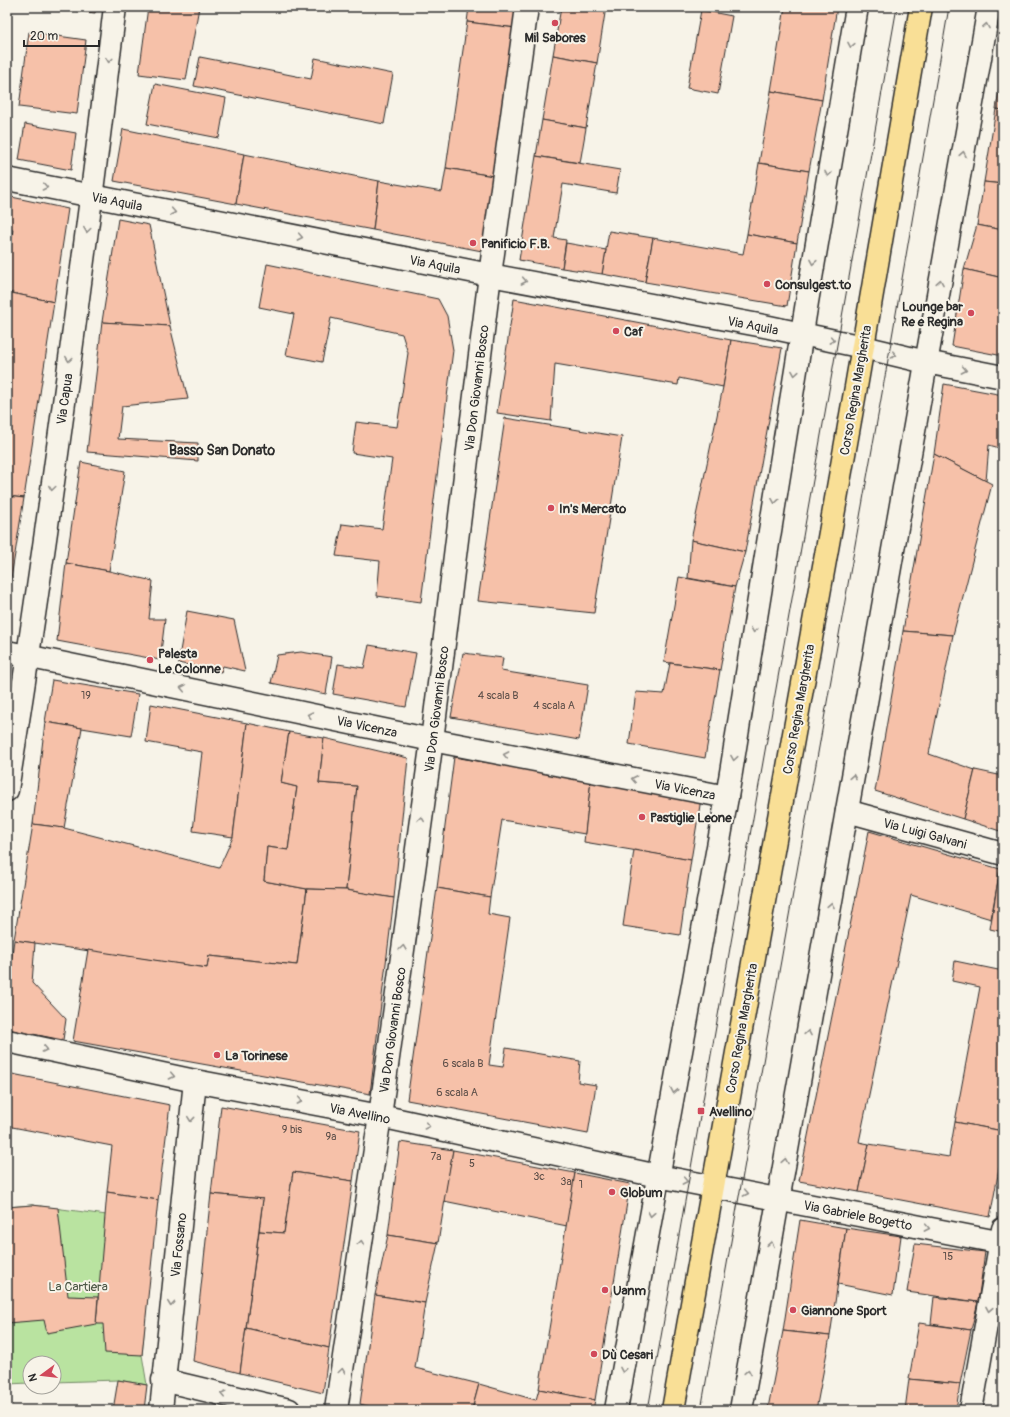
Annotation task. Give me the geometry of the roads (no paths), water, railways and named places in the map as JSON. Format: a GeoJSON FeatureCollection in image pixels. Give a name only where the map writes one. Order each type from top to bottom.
{"type":"FeatureCollection","features":[{"type":"Feature","properties":{"kind":"main road","name":"Corso Regina Margherita"},"geometry":{"type":"LineString","coordinates":[[673,1410],[863,347],[922,7]]}},
{"type":"Feature","properties":{"kind":"street","name":"Via Capua"},"geometry":{"type":"LineString","coordinates":[[7,790],[29,656],[92,196],[115,7]]}},
{"type":"Feature","properties":{"kind":"street","name":"Via Don Giovanni Bosco"},"geometry":{"type":"LineString","coordinates":[[336,1410],[380,1116],[432,740],[490,275],[527,7]]}},
{"type":"Feature","properties":{"kind":"street"},"geometry":{"type":"LineString","coordinates":[[616,1410],[727,798],[802,334],[857,7]]}},
{"type":"Feature","properties":{"kind":"street"},"geometry":{"type":"LineString","coordinates":[[741,1410],[989,7]]}},
{"type":"Feature","properties":{"kind":"street","name":"Via Aquila"},"geometry":{"type":"LineString","coordinates":[[7,179],[490,275],[769,327],[926,362],[1003,377]]}},
{"type":"Feature","properties":{"kind":"street","name":"Via Vicenza"},"geometry":{"type":"LineString","coordinates":[[7,652],[432,740],[727,798]]}},
{"type":"Feature","properties":{"kind":"street","name":"Via Luigi Galvani"},"geometry":{"type":"LineString","coordinates":[[847,811],[1003,854]]}},
{"type":"Feature","properties":{"kind":"street","name":"Via Avellino"},"geometry":{"type":"LineString","coordinates":[[7,1041],[195,1081],[380,1116],[658,1176],[713,1186]]}},
{"type":"Feature","properties":{"kind":"street","name":"Via Fossano"},"geometry":{"type":"LineString","coordinates":[[160,1410],[195,1081]]}},
{"type":"Feature","properties":{"kind":"street","name":"Via Gabriele Bogetto"},"geometry":{"type":"LineString","coordinates":[[713,1186],[1002,1238]]}},
{"type":"Feature","properties":{"kind":"street"},"geometry":{"type":"LineString","coordinates":[[971,1410],[1002,1238]]}},
{"type":"Feature","properties":{"kind":"street"},"geometry":{"type":"LineString","coordinates":[[164,1380],[288,1410]]}},
{"type":"Feature","properties":{"kind":"tram line"},"geometry":{"type":"LineString","coordinates":[[648,1410],[897,7]]}},
{"type":"Feature","properties":{"kind":"tram line"},"geometry":{"type":"LineString","coordinates":[[701,1410],[889,354],[949,7]]}},
{"type":"Feature","properties":{"kind":"place","name":"Mil Sabores"},"geometry":{"type":"Point","coordinates":[555,23]}},
{"type":"Feature","properties":{"kind":"place","name":"Panificio F.B."},"geometry":{"type":"Point","coordinates":[473,243]}},
{"type":"Feature","properties":{"kind":"place","name":"Consulgest.to"},"geometry":{"type":"Point","coordinates":[767,284]}},
{"type":"Feature","properties":{"kind":"place","name":"Lounge bar Re e Regina"},"geometry":{"type":"Point","coordinates":[971,313]}},
{"type":"Feature","properties":{"kind":"place","name":"Caf"},"geometry":{"type":"Point","coordinates":[616,331]}},
{"type":"Feature","properties":{"kind":"place","name":"In's Mercato"},"geometry":{"type":"Point","coordinates":[551,508]}},
{"type":"Feature","properties":{"kind":"place","name":"Palesta Le Colonne"},"geometry":{"type":"Point","coordinates":[150,660]}},
{"type":"Feature","properties":{"kind":"place","name":"Pastiglie Leone"},"geometry":{"type":"Point","coordinates":[642,817]}},
{"type":"Feature","properties":{"kind":"place","name":"La Torinese"},"geometry":{"type":"Point","coordinates":[217,1055]}},
{"type":"Feature","properties":{"kind":"place","name":"Avellino"},"geometry":{"type":"Point","coordinates":[701,1111]}},
{"type":"Feature","properties":{"kind":"place","name":"Globum"},"geometry":{"type":"Point","coordinates":[612,1192]}},
{"type":"Feature","properties":{"kind":"place","name":"Uanm"},"geometry":{"type":"Point","coordinates":[605,1290]}},
{"type":"Feature","properties":{"kind":"place","name":"Giannone Sport"},"geometry":{"type":"Point","coordinates":[793,1310]}},
{"type":"Feature","properties":{"kind":"place","name":"Dù Cesari"},"geometry":{"type":"Point","coordinates":[594,1354]}},
{"type":"Feature","properties":{"kind":"district","name":"Basso San Donato"},"geometry":{"type":"Point","coordinates":[222,450]}},
{"type":"Feature","properties":{"kind":"park label","name":"La Cartiera"},"geometry":{"type":"Point","coordinates":[78,1286]}}]}
